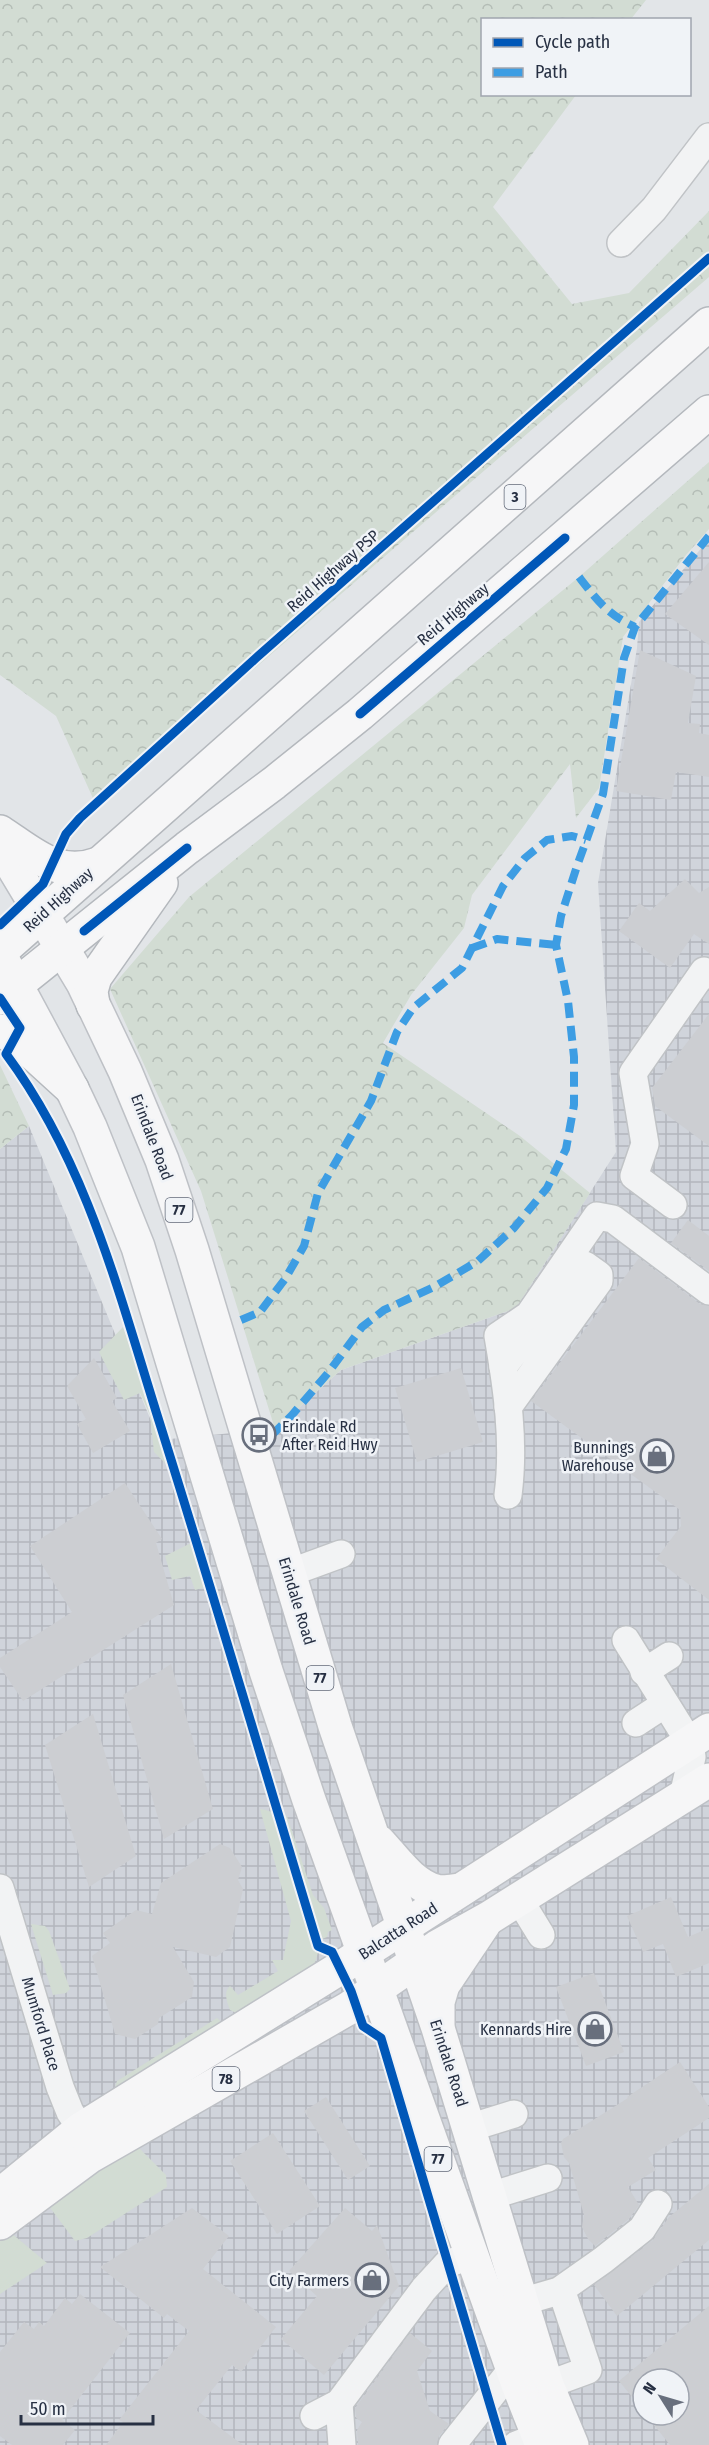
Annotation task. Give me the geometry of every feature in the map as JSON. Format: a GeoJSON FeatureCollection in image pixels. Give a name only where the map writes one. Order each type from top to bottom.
{"type":"FeatureCollection","features":[{"type":"Feature","properties":{"kind":"main road","name":"Reid Highway"},"geometry":{"type":"LineString","coordinates":[[0,953],[709,324]]}},
{"type":"Feature","properties":{"kind":"main road","name":"Reid Highway"},"geometry":{"type":"LineString","coordinates":[[8,991],[360,714],[709,412]]}},
{"type":"Feature","properties":{"kind":"main road"},"geometry":{"type":"LineString","coordinates":[[0,832],[51,865],[71,869],[87,868],[98,864]]}},
{"type":"Feature","properties":{"kind":"main road","name":"Erindale Road"},"geometry":{"type":"LineString","coordinates":[[0,846],[62,947],[93,1005],[125,1071],[162,1160],[192,1250],[335,1726],[438,2028],[519,2295],[518,2383],[572,2445]]}},
{"type":"Feature","properties":{"kind":"main road"},"geometry":{"type":"LineString","coordinates":[[93,1005],[91,991],[95,977],[104,961],[187,848]]}},
{"type":"Feature","properties":{"kind":"main road","name":"Erindale Road"},"geometry":{"type":"LineString","coordinates":[[0,953],[8,991],[72,1089],[90,1127],[138,1247],[266,1671],[376,1990],[518,2383],[533,2442]]}},
{"type":"Feature","properties":{"kind":"main road"},"geometry":{"type":"LineString","coordinates":[[0,1031],[15,1037],[72,1089]]}},
{"type":"Feature","properties":{"kind":"main road","name":"Balcatta Road"},"geometry":{"type":"LineString","coordinates":[[0,2195],[89,2140],[363,1953],[460,1890],[703,1740]]}},
{"type":"Feature","properties":{"kind":"main road","name":"Balcatta Road"},"geometry":{"type":"LineString","coordinates":[[0,2223],[89,2140],[339,2014],[437,1947],[489,1918],[696,1788]]}},
{"type":"Feature","properties":{"kind":"main road"},"geometry":{"type":"LineString","coordinates":[[371,1833],[418,1882],[439,1892],[460,1890]]}},
{"type":"Feature","properties":{"kind":"main road"},"geometry":{"type":"LineString","coordinates":[[438,2028],[438,2002],[443,1985],[489,1918]]}},
{"type":"Feature","properties":{"kind":"street"},"geometry":{"type":"LineString","coordinates":[[621,243],[654,209],[709,137]]}},
{"type":"Feature","properties":{"kind":"street"},"geometry":{"type":"LineString","coordinates":[[673,1205],[634,1176],[645,1144],[633,1073],[704,971],[709,975]]}},
{"type":"Feature","properties":{"kind":"street"},"geometry":{"type":"LineString","coordinates":[[508,1495],[513,1463],[498,1336],[529,1315],[597,1216],[613,1219],[709,1292]]}},
{"type":"Feature","properties":{"kind":"street"},"geometry":{"type":"LineString","coordinates":[[503,1368],[581,1265],[585,1265],[599,1275],[599,1281],[508,1407]]}},
{"type":"Feature","properties":{"kind":"street"},"geometry":{"type":"LineString","coordinates":[[289,1573],[341,1554]]}},
{"type":"Feature","properties":{"kind":"street"},"geometry":{"type":"LineString","coordinates":[[626,1640],[637,1672],[665,1704],[703,1740],[692,1757],[696,1788]]}},
{"type":"Feature","properties":{"kind":"street"},"geometry":{"type":"LineString","coordinates":[[637,1672],[669,1656]]}},
{"type":"Feature","properties":{"kind":"street"},"geometry":{"type":"LineString","coordinates":[[636,1723],[665,1704]]}},
{"type":"Feature","properties":{"kind":"street","name":"Mumford Place"},"geometry":{"type":"LineString","coordinates":[[0,1888],[60,2086],[70,2112],[89,2140]]}},
{"type":"Feature","properties":{"kind":"street"},"geometry":{"type":"LineString","coordinates":[[519,1899],[541,1935]]}},
{"type":"Feature","properties":{"kind":"street"},"geometry":{"type":"LineString","coordinates":[[470,2128],[514,2114]]}},
{"type":"Feature","properties":{"kind":"street"},"geometry":{"type":"LineString","coordinates":[[485,2186],[493,2192],[500,2193],[548,2178]]}},
{"type":"Feature","properties":{"kind":"street"},"geometry":{"type":"LineString","coordinates":[[519,2295],[558,2291],[642,2229],[658,2204]]}},
{"type":"Feature","properties":{"kind":"street"},"geometry":{"type":"LineString","coordinates":[[314,2416],[339,2403],[424,2289],[447,2264],[472,2255]]}},
{"type":"Feature","properties":{"kind":"street"},"geometry":{"type":"LineString","coordinates":[[452,2445],[518,2383],[588,2370],[565,2301],[558,2291]]}},
{"type":"Feature","properties":{"kind":"street"},"geometry":{"type":"LineString","coordinates":[[339,2403],[342,2445]]}},
{"type":"Feature","properties":{"kind":"shaded area"},"geometry":{"type":"Polygon","coordinates":[[[709,539],[709,2445],[0,2445],[0,1149],[29,1126],[159,1440],[275,1429],[341,1370],[516,1308],[616,1152],[598,883],[637,648],[639,622],[709,539]]]}},
{"type":"Feature","properties":{"kind":"green space"},"geometry":{"type":"Polygon","coordinates":[[[0,0],[646,0],[632,18],[481,18],[481,96],[575,96],[493,207],[572,304],[629,293],[709,211],[709,277],[96,805],[56,716],[0,675],[0,0]]]}},
{"type":"Feature","properties":{"kind":"green space"},"geometry":{"type":"Polygon","coordinates":[[[709,462],[709,529],[623,637],[599,788],[576,818],[570,764],[472,895],[464,928],[411,995],[383,1043],[520,1136],[590,1193],[516,1308],[341,1370],[275,1429],[201,1191],[110,989],[189,897],[579,577],[709,462]]]}},
{"type":"Feature","properties":{"kind":"green space"},"geometry":{"type":"Polygon","coordinates":[[[0,1065],[29,1126],[0,1149],[0,1065]]]}},
{"type":"Feature","properties":{"kind":"green space"},"geometry":{"type":"Polygon","coordinates":[[[123,1327],[171,1463],[167,1465],[154,1452],[150,1415],[140,1393],[124,1400],[99,1352],[123,1327]]]}},
{"type":"Feature","properties":{"kind":"green space"},"geometry":{"type":"Polygon","coordinates":[[[193,1542],[206,1587],[195,1590],[190,1576],[172,1580],[165,1556],[193,1542]]]}},
{"type":"Feature","properties":{"kind":"green space"},"geometry":{"type":"Polygon","coordinates":[[[260,1809],[287,1816],[313,1895],[324,1908],[332,1930],[328,1932],[327,1937],[322,1939],[313,1969],[238,2014],[230,2010],[226,1997],[228,1988],[230,1986],[238,1995],[278,1971],[272,1960],[283,1960],[291,1921],[260,1809]]]}},
{"type":"Feature","properties":{"kind":"green space"},"geometry":{"type":"Polygon","coordinates":[[[31,1924],[45,1926],[49,1931],[70,1989],[66,1993],[53,1995],[31,1924]]]}},
{"type":"Feature","properties":{"kind":"green space"},"geometry":{"type":"Polygon","coordinates":[[[217,2018],[224,2024],[113,2093],[117,2081],[217,2018]]]}},
{"type":"Feature","properties":{"kind":"green space"},"geometry":{"type":"Polygon","coordinates":[[[136,2145],[166,2175],[167,2187],[87,2238],[75,2241],[45,2201],[136,2145]]]}},
{"type":"Feature","properties":{"kind":"green space"},"geometry":{"type":"Polygon","coordinates":[[[0,2231],[10,2232],[47,2263],[0,2294],[0,2231]]]}},
{"type":"Feature","properties":{"kind":"building"},"geometry":{"type":"Polygon","coordinates":[[[709,562],[709,645],[665,614],[709,562]]]}},
{"type":"Feature","properties":{"kind":"building"},"geometry":{"type":"Polygon","coordinates":[[[640,650],[696,676],[688,723],[700,724],[699,733],[709,735],[709,777],[676,772],[671,800],[616,791],[640,650]]]}},
{"type":"Feature","properties":{"kind":"building"},"geometry":{"type":"Polygon","coordinates":[[[685,879],[699,893],[709,887],[709,944],[694,934],[670,968],[619,931],[639,903],[650,911],[685,879]]]}},
{"type":"Feature","properties":{"kind":"building"},"geometry":{"type":"Polygon","coordinates":[[[709,1014],[709,1146],[655,1106],[652,1088],[709,1014]]]}},
{"type":"Feature","properties":{"kind":"building"},"geometry":{"type":"Polygon","coordinates":[[[688,1220],[709,1236],[709,1271],[671,1243],[688,1220]]]}},
{"type":"Feature","properties":{"kind":"building","name":"Bunnings Warehouse"},"geometry":{"type":"Polygon","coordinates":[[[639,1258],[700,1304],[709,1306],[709,1600],[656,1559],[681,1526],[680,1510],[531,1401],[639,1258]]]}},
{"type":"Feature","properties":{"kind":"building"},"geometry":{"type":"Polygon","coordinates":[[[94,1358],[117,1398],[112,1401],[130,1431],[93,1453],[77,1424],[86,1419],[67,1386],[94,1358]]]}},
{"type":"Feature","properties":{"kind":"building"},"geometry":{"type":"Polygon","coordinates":[[[461,1368],[483,1442],[417,1462],[395,1388],[461,1368]]]}},
{"type":"Feature","properties":{"kind":"building"},"geometry":{"type":"Polygon","coordinates":[[[125,1483],[162,1539],[156,1543],[174,1605],[23,1701],[0,1667],[0,1658],[72,1612],[30,1546],[125,1483]]]}},
{"type":"Feature","properties":{"kind":"building"},"geometry":{"type":"Polygon","coordinates":[[[171,1664],[213,1809],[164,1839],[123,1695],[171,1664]]]}},
{"type":"Feature","properties":{"kind":"building"},"geometry":{"type":"Polygon","coordinates":[[[93,1714],[136,1856],[89,1887],[45,1745],[93,1714]]]}},
{"type":"Feature","properties":{"kind":"building"},"geometry":{"type":"Polygon","coordinates":[[[220,1844],[230,1848],[242,1867],[238,1880],[243,1889],[230,1947],[216,1957],[173,1947],[194,1982],[192,1997],[159,2018],[158,2024],[135,2039],[115,2034],[92,1956],[110,1943],[103,1933],[136,1910],[152,1914],[161,1883],[220,1844]]]}},
{"type":"Feature","properties":{"kind":"building"},"geometry":{"type":"Polygon","coordinates":[[[671,1897],[688,1937],[709,1928],[709,1963],[676,1977],[663,1944],[643,1952],[627,1916],[671,1897]]]}},
{"type":"Feature","properties":{"kind":"building"},"geometry":{"type":"Polygon","coordinates":[[[594,1973],[624,2052],[586,2066],[556,1987],[594,1973]]]}},
{"type":"Feature","properties":{"kind":"building"},"geometry":{"type":"Polygon","coordinates":[[[680,2062],[709,2107],[709,2118],[648,2158],[656,2170],[628,2187],[639,2205],[630,2218],[595,2246],[588,2239],[582,2227],[584,2215],[561,2143],[563,2139],[680,2062]]]}},
{"type":"Feature","properties":{"kind":"building"},"geometry":{"type":"Polygon","coordinates":[[[326,2097],[370,2166],[348,2180],[304,2111],[326,2097]]]}},
{"type":"Feature","properties":{"kind":"building"},"geometry":{"type":"Polygon","coordinates":[[[273,2133],[320,2206],[277,2234],[230,2161],[273,2133]]]}},
{"type":"Feature","properties":{"kind":"building"},"geometry":{"type":"Polygon","coordinates":[[[709,2184],[709,2240],[617,2316],[594,2285],[652,2241],[669,2217],[709,2184]]]}},
{"type":"Feature","properties":{"kind":"building"},"geometry":{"type":"Polygon","coordinates":[[[192,2208],[229,2236],[203,2269],[276,2327],[241,2372],[232,2365],[196,2410],[243,2445],[106,2445],[123,2422],[119,2420],[189,2331],[167,2314],[164,2318],[100,2267],[192,2208]]]}},
{"type":"Feature","properties":{"kind":"building"},"geometry":{"type":"Polygon","coordinates":[[[345,2208],[372,2231],[377,2225],[399,2286],[324,2375],[281,2339],[317,2296],[289,2271],[345,2208]]]}},
{"type":"Feature","properties":{"kind":"building"},"geometry":{"type":"Polygon","coordinates":[[[80,2294],[130,2333],[62,2420],[75,2430],[63,2445],[12,2445],[0,2436],[0,2352],[24,2322],[34,2329],[39,2322],[44,2326],[65,2298],[72,2304],[80,2294]]]}},
{"type":"Feature","properties":{"kind":"building"},"geometry":{"type":"Polygon","coordinates":[[[709,2306],[709,2445],[670,2445],[656,2427],[691,2427],[691,2367],[636,2367],[709,2306]]]}},
{"type":"Feature","properties":{"kind":"building"},"geometry":{"type":"Polygon","coordinates":[[[410,2333],[432,2351],[417,2371],[430,2411],[449,2424],[439,2436],[437,2445],[358,2445],[357,2430],[362,2422],[356,2418],[355,2408],[410,2333]]]}},
{"type":"Feature","properties":{"kind":"building"},"geometry":{"type":"Polygon","coordinates":[[[631,2371],[631,2396],[619,2381],[631,2371]]]}},
{"type":"Feature","properties":{"kind":"marked path"},"geometry":{"type":"LineString","coordinates":[[250,1445],[273,1434],[292,1415],[328,1373],[362,1327],[384,1310],[434,1287],[478,1261],[514,1228],[547,1188],[566,1149],[574,1105],[574,1057],[568,1001],[556,945],[561,916],[603,794],[624,658],[635,627],[709,536]]}},
{"type":"Feature","properties":{"kind":"marked path"},"geometry":{"type":"LineString","coordinates":[[579,577],[610,612],[635,627]]}},
{"type":"Feature","properties":{"kind":"marked path"},"geometry":{"type":"LineString","coordinates":[[241,1320],[260,1312],[285,1279],[304,1246],[318,1193],[371,1101],[397,1032],[413,1008],[462,968],[503,886],[525,858],[547,840],[572,836],[586,840]]}},
{"type":"Feature","properties":{"kind":"marked path"},"geometry":{"type":"LineString","coordinates":[[472,948],[497,939],[556,945]]}},
{"type":"Feature","properties":{"kind":"cycle path","name":"Reid Highway PSP"},"geometry":{"type":"LineString","coordinates":[[0,925],[43,884],[66,834],[80,818],[256,658],[709,258]]}},
{"type":"Feature","properties":{"kind":"cycle path"},"geometry":{"type":"LineString","coordinates":[[360,714],[565,538]]}},
{"type":"Feature","properties":{"kind":"cycle path"},"geometry":{"type":"LineString","coordinates":[[84,931],[187,848]]}},
{"type":"Feature","properties":{"kind":"cycle path"},"geometry":{"type":"LineString","coordinates":[[0,998],[20,1028],[6,1054],[34,1096],[58,1139],[98,1231],[114,1278],[200,1552],[318,1946],[332,1952],[351,1991],[363,2026],[381,2038],[502,2445]]}},
{"type":"Feature","properties":{"kind":"place","name":"Erindale Rd After Reid Hwy"},"geometry":{"type":"Point","coordinates":[259,1435]}},
{"type":"Feature","properties":{"kind":"place","name":"Bunnings Warehouse"},"geometry":{"type":"Point","coordinates":[657,1456]}},
{"type":"Feature","properties":{"kind":"place","name":"Kennards Hire"},"geometry":{"type":"Point","coordinates":[595,2029]}},
{"type":"Feature","properties":{"kind":"place","name":"City Farmers"},"geometry":{"type":"Point","coordinates":[372,2280]}}]}
